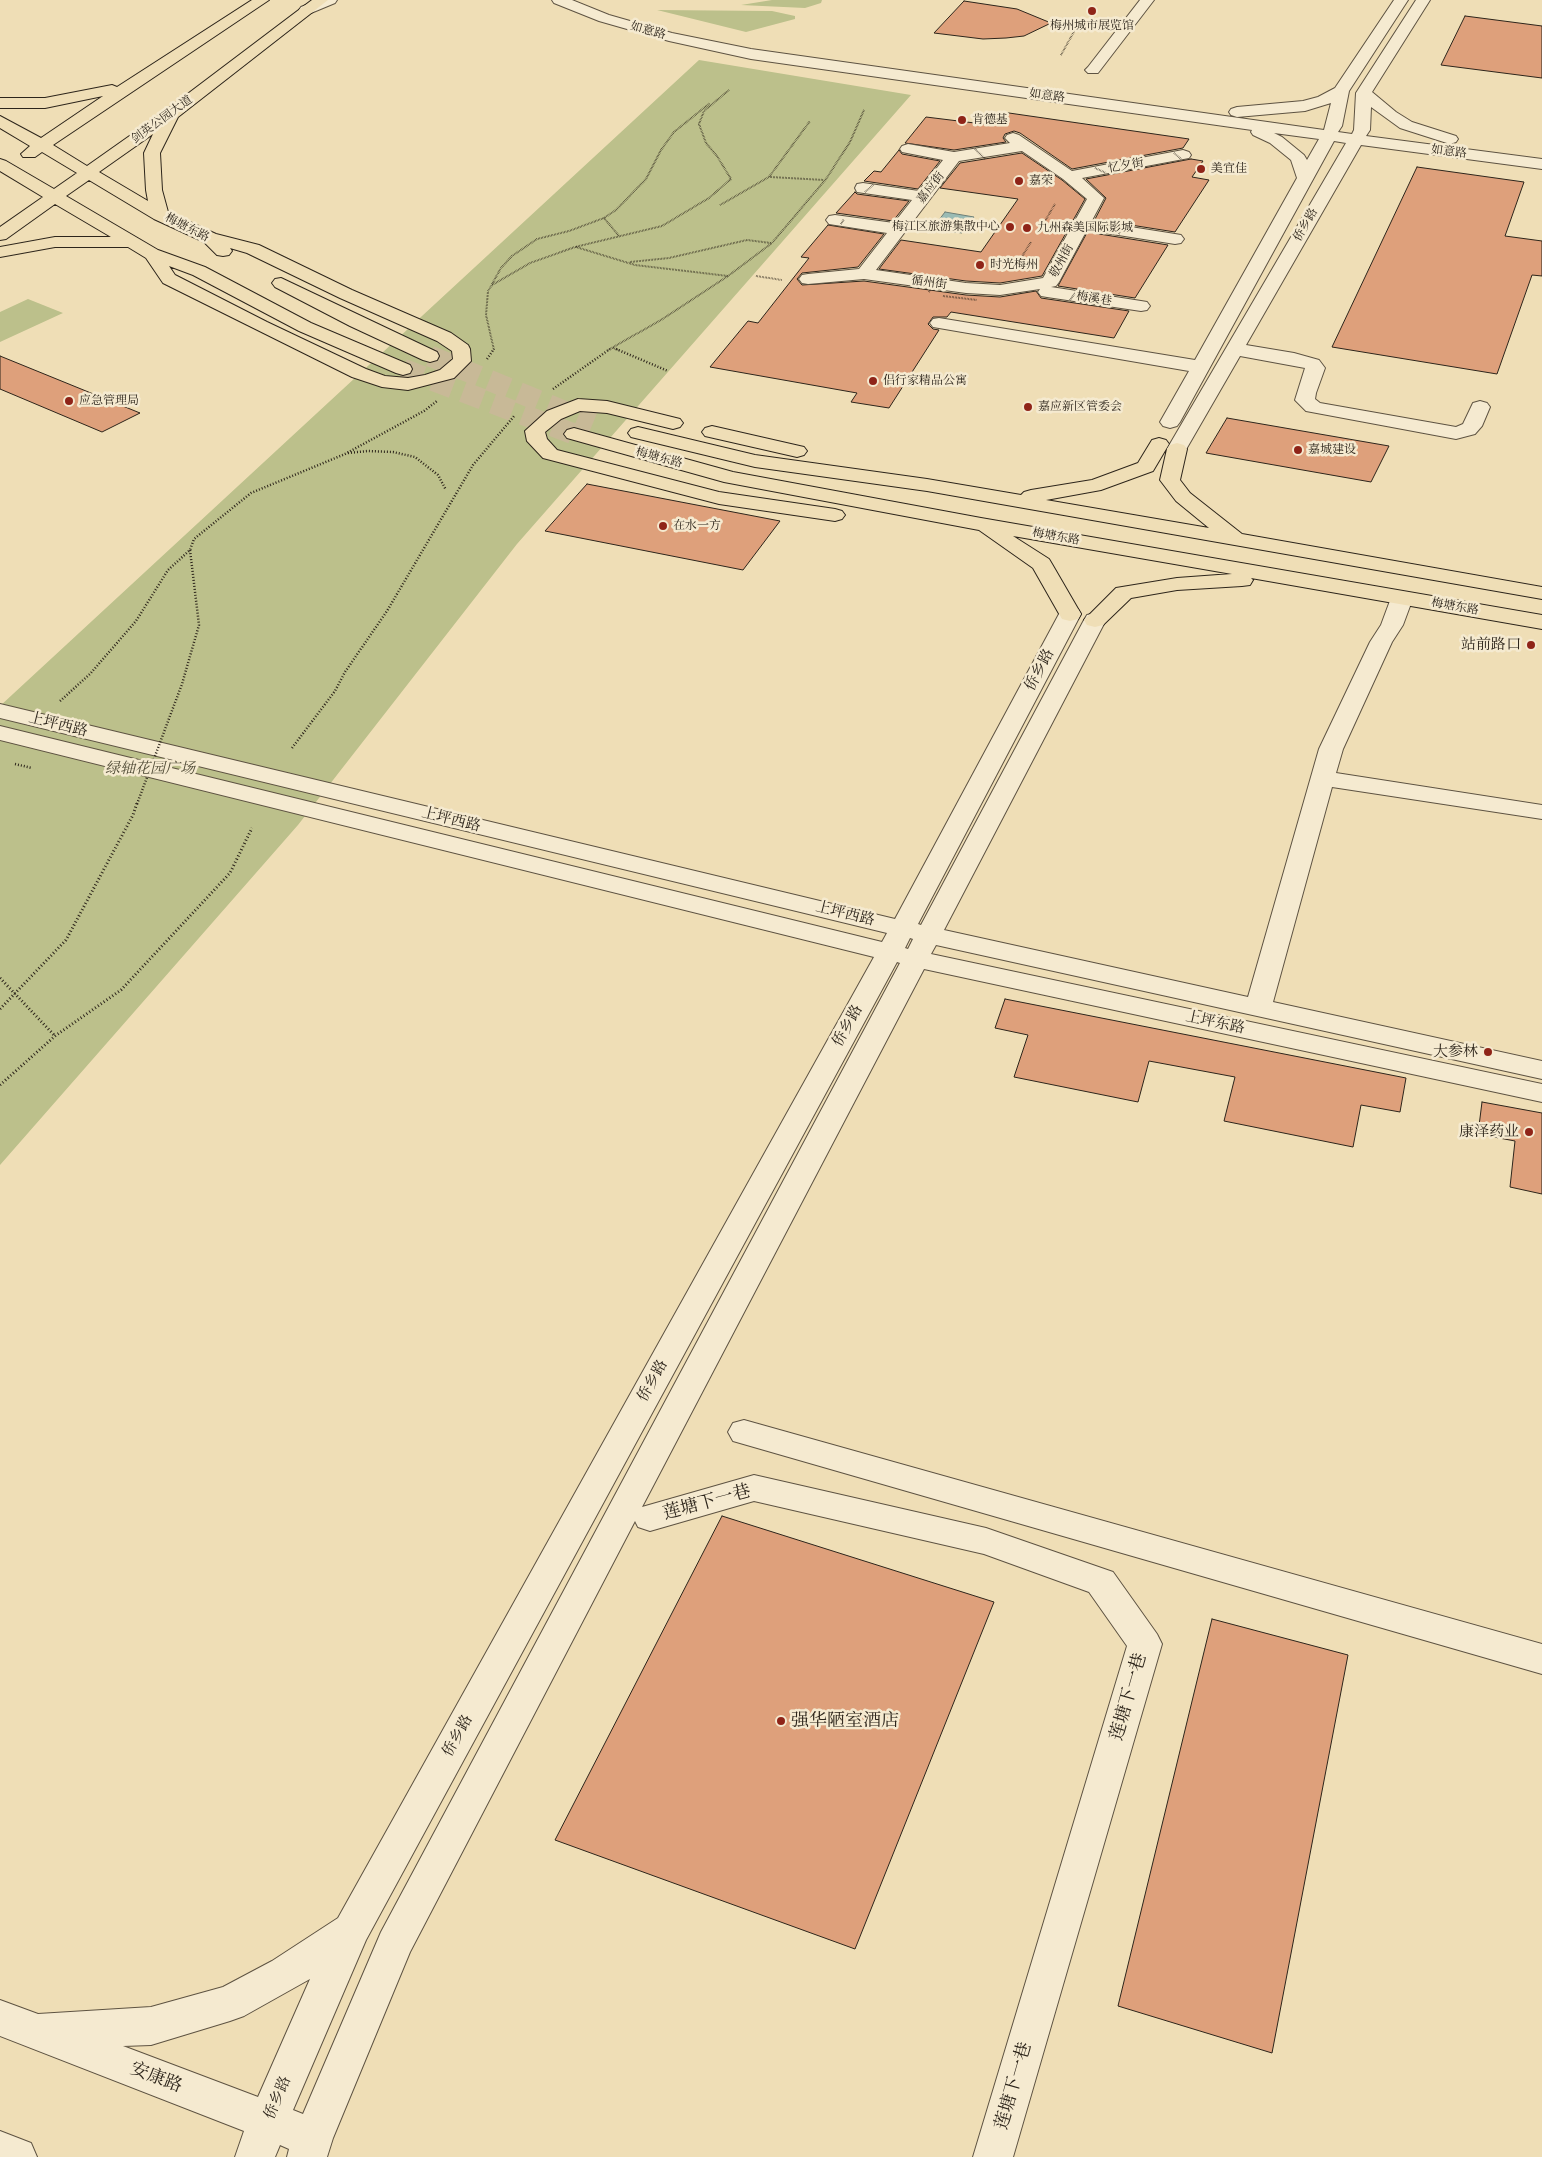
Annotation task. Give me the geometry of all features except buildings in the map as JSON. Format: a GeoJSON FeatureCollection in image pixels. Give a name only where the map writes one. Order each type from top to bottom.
{"type":"FeatureCollection","features":[{"type":"Feature","properties":{"kind":"main road"},"geometry":{"type":"LineString","coordinates":[[3,168],[42,146],[130,85],[262,0]]}},
{"type":"Feature","properties":{"kind":"main road","name":"剑英公园大道"},"geometry":{"type":"LineString","coordinates":[[0,235],[171,114],[321,0]]}},
{"type":"Feature","properties":{"kind":"main road"},"geometry":{"type":"LineString","coordinates":[[0,104],[65,101],[130,85]]}},
{"type":"Feature","properties":{"kind":"main road"},"geometry":{"type":"LineString","coordinates":[[160,215],[154,190],[152,153],[171,114]]}},
{"type":"Feature","properties":{"kind":"main road","name":"梅塘东路"},"geometry":{"type":"LineString","coordinates":[[0,121],[160,215],[210,238],[228,256],[245,265]]}},
{"type":"Feature","properties":{"kind":"main road"},"geometry":{"type":"LineString","coordinates":[[3,168],[55,196],[152,254],[199,271],[305,327],[403,369]]}},
{"type":"Feature","properties":{"kind":"main road"},"geometry":{"type":"LineString","coordinates":[[152,254],[169,279],[359,373],[382,381],[408,384],[447,374],[462,362],[461,349],[444,337],[253,250],[210,238]]}},
{"type":"Feature","properties":{"kind":"main road"},"geometry":{"type":"LineString","coordinates":[[0,252],[55,242],[130,242]]}},
{"type":"Feature","properties":{"kind":"main road"},"geometry":{"type":"LineString","coordinates":[[262,274],[356,322],[430,356]]}},
{"type":"Feature","properties":{"kind":"main road"},"geometry":{"type":"LineString","coordinates":[[927,485],[869,466],[607,407],[578,405],[554,415],[536,431],[537,441],[550,454],[719,498],[852,518],[937,516]]}},
{"type":"Feature","properties":{"kind":"main road","name":"梅塘东路"},"geometry":{"type":"LineString","coordinates":[[594,423],[755,461],[927,485],[1542,593]]}},
{"type":"Feature","properties":{"kind":"main road","name":"梅塘东路"},"geometry":{"type":"LineString","coordinates":[[574,434],[731,478],[1542,622]]}},
{"type":"Feature","properties":{"kind":"main road"},"geometry":{"type":"LineString","coordinates":[[1010,500],[1094,486],[1112,481],[1146,467],[1168,446]]}},
{"type":"Feature","properties":{"kind":"main road"},"geometry":{"type":"LineString","coordinates":[[1168,446],[1170,480],[1183,497],[1235,539]]}},
{"type":"Feature","properties":{"kind":"main road"},"geometry":{"type":"LineString","coordinates":[[982,524],[1041,564],[1083,617],[1124,593],[1177,584],[1282,577]]}},
{"type":"Feature","properties":{"kind":"street"},"geometry":{"type":"LineString","coordinates":[[306,10],[330,0]]}},
{"type":"Feature","properties":{"kind":"street","name":"如意路"},"geometry":{"type":"LineString","coordinates":[[559,0],[604,18],[669,37],[751,54],[1332,131],[1447,152],[1542,164]]}},
{"type":"Feature","properties":{"kind":"street","name":"如意路"},"geometry":{"type":"LineString","coordinates":[[588,0],[669,26],[778,50],[1230,117]]}},
{"type":"Feature","properties":{"kind":"street"},"geometry":{"type":"LineString","coordinates":[[1093,70],[1147,0]]}},
{"type":"Feature","properties":{"kind":"street","name":"侨乡路"},"geometry":{"type":"LineString","coordinates":[[1168,446],[1201,367],[1332,131],[1341,91],[1401,0]]}},
{"type":"Feature","properties":{"kind":"street","name":"侨乡路"},"geometry":{"type":"LineString","coordinates":[[1168,446],[1234,349],[1359,135],[1364,93],[1424,0]]}},
{"type":"Feature","properties":{"kind":"street"},"geometry":{"type":"LineString","coordinates":[[1230,117],[1304,106],[1324,100],[1341,91]]}},
{"type":"Feature","properties":{"kind":"street"},"geometry":{"type":"LineString","coordinates":[[1364,93],[1390,115],[1406,125],[1461,142]]}},
{"type":"Feature","properties":{"kind":"street"},"geometry":{"type":"LineString","coordinates":[[1230,117],[1276,140],[1298,158],[1305,177]]}},
{"type":"Feature","properties":{"kind":"street","name":"如意路"},"geometry":{"type":"LineString","coordinates":[[1359,135],[1461,142],[1542,153]]}},
{"type":"Feature","properties":{"kind":"street","name":"嘉应街"},"geometry":{"type":"LineString","coordinates":[[864,274],[954,157],[1018,142]]}},
{"type":"Feature","properties":{"kind":"street","name":"敬州街"},"geometry":{"type":"LineString","coordinates":[[1018,142],[1069,176],[1096,198],[1048,287]]}},
{"type":"Feature","properties":{"kind":"street"},"geometry":{"type":"LineString","coordinates":[[908,149],[954,157]]}},
{"type":"Feature","properties":{"kind":"street"},"geometry":{"type":"LineString","coordinates":[[1339,167],[1392,152],[1447,152]]}},
{"type":"Feature","properties":{"kind":"street","name":"忆夕街"},"geometry":{"type":"LineString","coordinates":[[1069,176],[1179,156]]}},
{"type":"Feature","properties":{"kind":"street"},"geometry":{"type":"LineString","coordinates":[[868,188],[923,198]]}},
{"type":"Feature","properties":{"kind":"street"},"geometry":{"type":"LineString","coordinates":[[840,221],[898,230]]}},
{"type":"Feature","properties":{"kind":"street"},"geometry":{"type":"LineString","coordinates":[[1099,227],[1175,239]]}},
{"type":"Feature","properties":{"kind":"street","name":"循州街"},"geometry":{"type":"LineString","coordinates":[[808,279],[864,274],[955,305],[1000,290],[1048,287]]}},
{"type":"Feature","properties":{"kind":"street","name":"梅溪巷"},"geometry":{"type":"LineString","coordinates":[[1048,287],[1141,306]]}},
{"type":"Feature","properties":{"kind":"street"},"geometry":{"type":"LineString","coordinates":[[955,305],[1201,367]]}},
{"type":"Feature","properties":{"kind":"street"},"geometry":{"type":"LineString","coordinates":[[1234,349],[1294,359],[1312,364],[1316,368],[1305,400],[1313,407],[1329,411],[1456,433],[1468,430],[1472,426],[1480,407]]}},
{"type":"Feature","properties":{"kind":"street"},"geometry":{"type":"LineString","coordinates":[[1260,1002],[1331,749],[1381,642],[1392,625],[1402,598]]}},
{"type":"Feature","properties":{"kind":"street","name":"侨乡路"},"geometry":{"type":"LineString","coordinates":[[310,2147],[394,1944],[910,943],[1083,617]]}},
{"type":"Feature","properties":{"kind":"street","name":"上坪西路"},"geometry":{"type":"LineString","coordinates":[[0,711],[910,943]]}},
{"type":"Feature","properties":{"kind":"street","name":"上坪西路"},"geometry":{"type":"LineString","coordinates":[[0,733],[910,943]]}},
{"type":"Feature","properties":{"kind":"street"},"geometry":{"type":"LineString","coordinates":[[1323,778],[1542,812]]}},
{"type":"Feature","properties":{"kind":"street","name":"侨乡路"},"geometry":{"type":"LineString","coordinates":[[256,2157],[268,2121],[351,1930],[910,943]]}},
{"type":"Feature","properties":{"kind":"street","name":"上坪东路"},"geometry":{"type":"LineString","coordinates":[[910,943],[1542,1070]]}},
{"type":"Feature","properties":{"kind":"street","name":"上坪东路"},"geometry":{"type":"LineString","coordinates":[[910,943],[1542,1093]]}},
{"type":"Feature","properties":{"kind":"street"},"geometry":{"type":"LineString","coordinates":[[744,1432],[1542,1659]]}},
{"type":"Feature","properties":{"kind":"street","name":"莲塘下一巷"},"geometry":{"type":"LineString","coordinates":[[650,1518],[754,1488],[986,1541],[1102,1582],[1145,1644],[993,2157]]}},
{"type":"Feature","properties":{"kind":"street"},"geometry":{"type":"LineString","coordinates":[[39,2032],[151,2026],[230,2003],[286,1974],[351,1930]]}},
{"type":"Feature","properties":{"kind":"street","name":"安康路"},"geometry":{"type":"LineString","coordinates":[[0,2018],[268,2121],[310,2147]]}},
{"type":"Feature","properties":{"kind":"street"},"geometry":{"type":"LineString","coordinates":[[0,2151],[17,2157]]}},
{"type":"Feature","properties":{"kind":"path"},"geometry":{"type":"LineString","coordinates":[[1061,55],[1081,19]]}},
{"type":"Feature","properties":{"kind":"path"},"geometry":{"type":"LineString","coordinates":[[483,364],[494,351],[486,314],[488,292],[501,268],[512,256],[536,239],[569,231],[604,218],[634,194],[646,179],[661,150],[674,132],[729,90],[704,111],[699,124],[706,143],[731,179],[709,198],[662,226],[575,247],[530,263],[492,285]]}},
{"type":"Feature","properties":{"kind":"path"},"geometry":{"type":"LineString","coordinates":[[549,392],[612,348],[661,320],[728,276],[772,243],[824,180],[850,142],[864,110]]}},
{"type":"Feature","properties":{"kind":"path"},"geometry":{"type":"LineString","coordinates":[[720,206],[769,177],[810,121]]}},
{"type":"Feature","properties":{"kind":"path"},"geometry":{"type":"LineString","coordinates":[[975,149],[985,159]]}},
{"type":"Feature","properties":{"kind":"path"},"geometry":{"type":"LineString","coordinates":[[1095,168],[1106,173]]}},
{"type":"Feature","properties":{"kind":"path"},"geometry":{"type":"LineString","coordinates":[[769,177],[824,180]]}},
{"type":"Feature","properties":{"kind":"path"},"geometry":{"type":"LineString","coordinates":[[1045,221],[1055,204]]}},
{"type":"Feature","properties":{"kind":"path"},"geometry":{"type":"LineString","coordinates":[[604,218],[620,236]]}},
{"type":"Feature","properties":{"kind":"path"},"geometry":{"type":"LineString","coordinates":[[1119,234],[1123,226]]}},
{"type":"Feature","properties":{"kind":"path"},"geometry":{"type":"LineString","coordinates":[[620,261],[638,262],[669,258],[747,240],[772,243]]}},
{"type":"Feature","properties":{"kind":"path"},"geometry":{"type":"LineString","coordinates":[[1021,258],[1031,242]]}},
{"type":"Feature","properties":{"kind":"path"},"geometry":{"type":"LineString","coordinates":[[575,247],[635,265],[728,276]]}},
{"type":"Feature","properties":{"kind":"path"},"geometry":{"type":"LineString","coordinates":[[756,276],[784,280]]}},
{"type":"Feature","properties":{"kind":"path"},"geometry":{"type":"LineString","coordinates":[[929,292],[939,276]]}},
{"type":"Feature","properties":{"kind":"path"},"geometry":{"type":"LineString","coordinates":[[1070,300],[1078,288]]}},
{"type":"Feature","properties":{"kind":"path"},"geometry":{"type":"LineString","coordinates":[[612,348],[668,371]]}},
{"type":"Feature","properties":{"kind":"path"},"geometry":{"type":"LineString","coordinates":[[0,1009],[66,940],[134,815],[182,684],[199,625],[190,550],[194,539],[251,493],[345,454],[424,411],[443,396]]}},
{"type":"Feature","properties":{"kind":"path"},"geometry":{"type":"LineString","coordinates":[[292,748],[336,691],[345,672],[387,611],[427,546],[473,466],[511,417],[519,412]]}},
{"type":"Feature","properties":{"kind":"path"},"geometry":{"type":"LineString","coordinates":[[345,454],[368,451],[393,452],[414,457],[438,475],[446,490]]}},
{"type":"Feature","properties":{"kind":"path"},"geometry":{"type":"LineString","coordinates":[[56,704],[90,674],[136,620],[168,570],[190,550]]}},
{"type":"Feature","properties":{"kind":"path"},"geometry":{"type":"LineString","coordinates":[[0,1085],[55,1036],[121,990],[230,873],[252,828]]}},
{"type":"Feature","properties":{"kind":"path"},"geometry":{"type":"LineString","coordinates":[[0,978],[55,1036]]}},
{"type":"Feature","properties":{"kind":"green space"},"geometry":{"type":"Polygon","coordinates":[[[772,0],[822,0],[821,3],[805,8],[741,5],[772,0]]]}},
{"type":"Feature","properties":{"kind":"green space"},"geometry":{"type":"Polygon","coordinates":[[[657,10],[772,11],[795,16],[795,19],[746,32],[657,10]]]}},
{"type":"Feature","properties":{"kind":"green space","name":"绿轴花园广场"},"geometry":{"type":"Polygon","coordinates":[[[699,60],[911,95],[517,544],[298,825],[0,1165],[0,706],[699,60]]]}},
{"type":"Feature","properties":{"kind":"green space"},"geometry":{"type":"Polygon","coordinates":[[[28,299],[63,313],[0,342],[0,312],[28,299]]]}},
{"type":"Feature","properties":{"kind":"water"},"geometry":{"type":"Polygon","coordinates":[[[945,212],[974,217],[962,233],[932,229],[945,212]]]}},
{"type":"Feature","properties":{"kind":"tunnel"},"geometry":{"type":"LineString","coordinates":[[430,356],[593,423]]}},
{"type":"Feature","properties":{"kind":"tunnel"},"geometry":{"type":"LineString","coordinates":[[403,369],[574,434]]}},
{"type":"Feature","properties":{"kind":"place","name":"梅州城市展览馆"},"geometry":{"type":"Point","coordinates":[1092,11]}},
{"type":"Feature","properties":{"kind":"place","name":"肯德基"},"geometry":{"type":"Point","coordinates":[962,120]}},
{"type":"Feature","properties":{"kind":"place","name":"美宜佳"},"geometry":{"type":"Point","coordinates":[1201,169]}},
{"type":"Feature","properties":{"kind":"place","name":"嘉荣"},"geometry":{"type":"Point","coordinates":[1019,181]}},
{"type":"Feature","properties":{"kind":"place","name":"梅江区旅游集散中心"},"geometry":{"type":"Point","coordinates":[1010,227]}},
{"type":"Feature","properties":{"kind":"place","name":"九州森美国际影城"},"geometry":{"type":"Point","coordinates":[1027,228]}},
{"type":"Feature","properties":{"kind":"place","name":"时光梅州"},"geometry":{"type":"Point","coordinates":[980,265]}},
{"type":"Feature","properties":{"kind":"place","name":"侣行家精品公寓"},"geometry":{"type":"Point","coordinates":[873,381]}},
{"type":"Feature","properties":{"kind":"place","name":"应急管理局"},"geometry":{"type":"Point","coordinates":[69,401]}},
{"type":"Feature","properties":{"kind":"place","name":"嘉应新区管委会"},"geometry":{"type":"Point","coordinates":[1028,407]}},
{"type":"Feature","properties":{"kind":"place","name":"嘉城建设"},"geometry":{"type":"Point","coordinates":[1298,450]}},
{"type":"Feature","properties":{"kind":"place","name":"在水一方"},"geometry":{"type":"Point","coordinates":[663,526]}},
{"type":"Feature","properties":{"kind":"place","name":"站前路口"},"geometry":{"type":"Point","coordinates":[1531,645]}},
{"type":"Feature","properties":{"kind":"place","name":"大参林"},"geometry":{"type":"Point","coordinates":[1488,1052]}},
{"type":"Feature","properties":{"kind":"place","name":"康泽药业"},"geometry":{"type":"Point","coordinates":[1529,1132]}},
{"type":"Feature","properties":{"kind":"place","name":"强华陋室酒店"},"geometry":{"type":"Point","coordinates":[781,1721]}}]}
